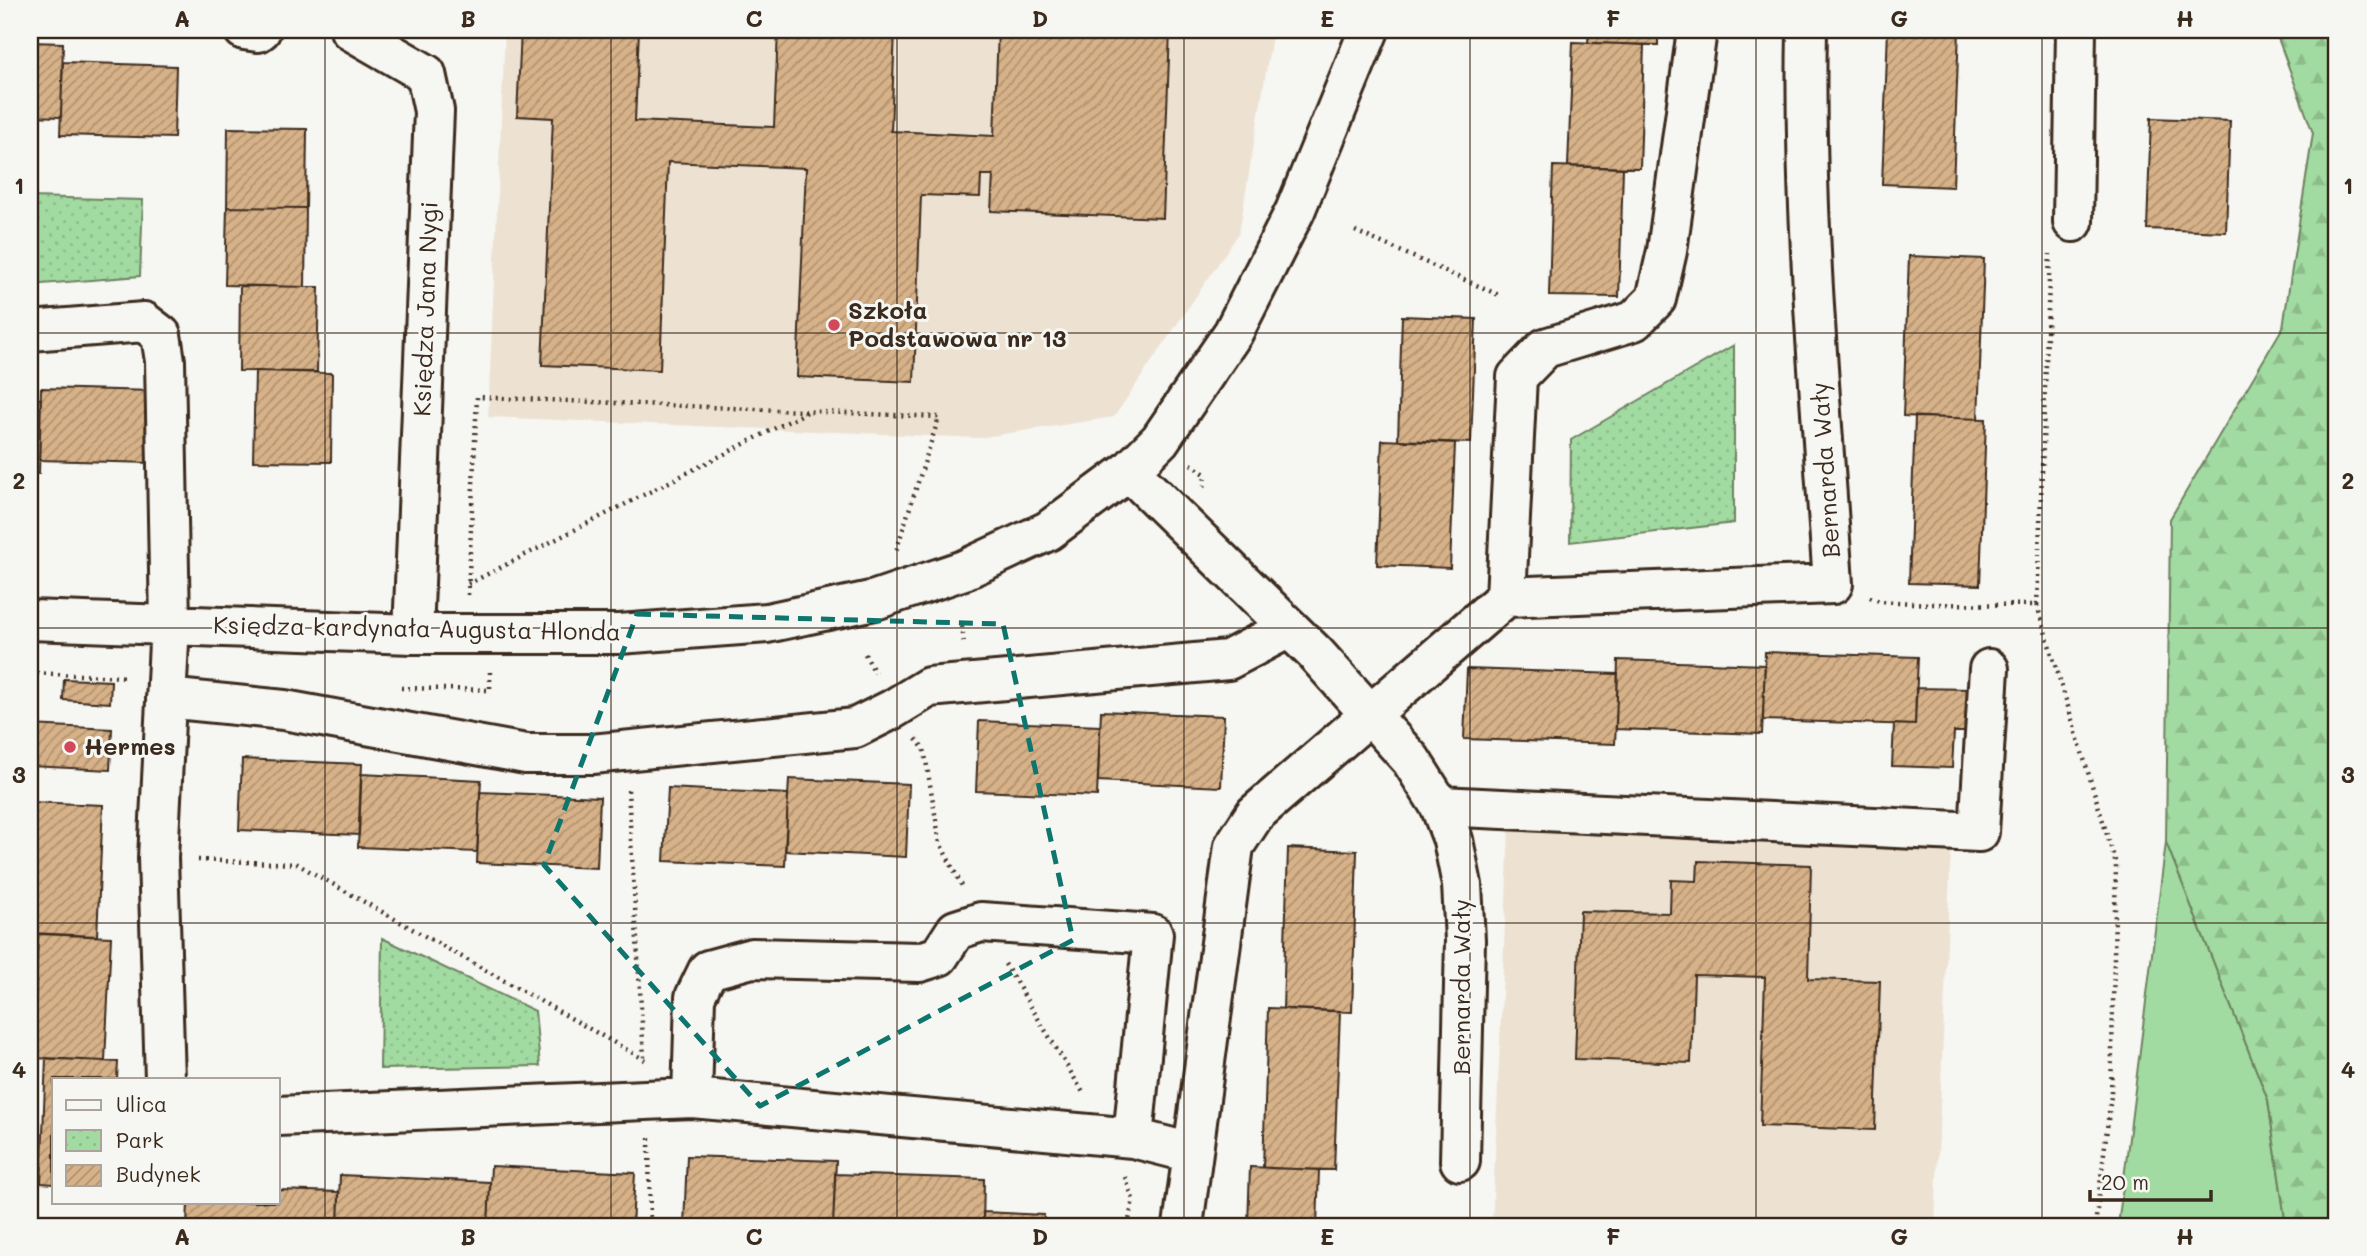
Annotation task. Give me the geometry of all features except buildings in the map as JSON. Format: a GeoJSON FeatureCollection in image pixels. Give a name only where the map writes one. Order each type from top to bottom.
{"type":"FeatureCollection","features":[{"type":"Feature","properties":{"kind":"street"},"geometry":{"type":"LineString","coordinates":[[244,30],[261,30]]}},
{"type":"Feature","properties":{"kind":"street","name":"Księdza Jana Nygi"},"geometry":{"type":"LineString","coordinates":[[350,30],[426,74],[434,111],[414,618]]}},
{"type":"Feature","properties":{"kind":"street","name":"Księdza kardynała Augusta Hlonda"},"geometry":{"type":"LineString","coordinates":[[30,620],[170,623],[414,618],[619,634],[766,623],[875,600],[964,570],[1048,531],[1129,471],[1160,440],[1233,333],[1295,211],[1369,30]]}},
{"type":"Feature","properties":{"kind":"street"},"geometry":{"type":"LineString","coordinates":[[1184,1226],[1234,846],[1255,814],[1506,597],[1517,377],[1545,348],[1634,321],[1656,299],[1667,251],[1697,30]]}},
{"type":"Feature","properties":{"kind":"street","name":"Bernarda Wały"},"geometry":{"type":"LineString","coordinates":[[1506,597],[1833,584],[1810,223],[1805,106],[1807,30]]}},
{"type":"Feature","properties":{"kind":"street"},"geometry":{"type":"LineString","coordinates":[[2073,222],[2076,30]]}},
{"type":"Feature","properties":{"kind":"street"},"geometry":{"type":"LineString","coordinates":[[30,331],[144,322],[161,335],[165,361],[170,623],[158,858],[165,1078]]}},
{"type":"Feature","properties":{"kind":"street","name":"Bernarda Wały"},"geometry":{"type":"LineString","coordinates":[[1129,471],[1289,628],[1370,714],[1411,760],[1440,806],[1453,840],[1462,885],[1465,940],[1460,1161]]}},
{"type":"Feature","properties":{"kind":"street"},"geometry":{"type":"LineString","coordinates":[[166,698],[284,709],[526,754],[592,754],[855,728],[929,687],[1228,660],[1289,628]]}},
{"type":"Feature","properties":{"kind":"street"},"geometry":{"type":"LineString","coordinates":[[1440,806],[1979,832],[1989,669]]}},
{"type":"Feature","properties":{"kind":"street"},"geometry":{"type":"LineString","coordinates":[[692,1098],[695,998],[708,971],[752,958],[920,962],[939,956],[956,930],[981,922],[1153,934],[1133,1138]]}},
{"type":"Feature","properties":{"kind":"street"},"geometry":{"type":"LineString","coordinates":[[280,1116],[692,1098],[1133,1138],[1192,1153]]}},
{"type":"Feature","properties":{"kind":"path"},"geometry":{"type":"LineString","coordinates":[[1355,231],[1501,296]]}},
{"type":"Feature","properties":{"kind":"path"},"geometry":{"type":"LineString","coordinates":[[2049,271],[2037,605],[2116,864],[2111,1096],[2095,1226]]}},
{"type":"Feature","properties":{"kind":"path"},"geometry":{"type":"LineString","coordinates":[[414,618],[467,604],[477,397],[939,417],[895,556]]}},
{"type":"Feature","properties":{"kind":"path"},"geometry":{"type":"LineString","coordinates":[[468,584],[810,411]]}},
{"type":"Feature","properties":{"kind":"path"},"geometry":{"type":"LineString","coordinates":[[1879,601],[2037,605]]}},
{"type":"Feature","properties":{"kind":"path"},"geometry":{"type":"LineString","coordinates":[[626,750],[649,1100],[650,1226]]}},
{"type":"Feature","properties":{"kind":"path"},"geometry":{"type":"LineString","coordinates":[[158,858],[297,864],[645,1058]]}},
{"type":"Feature","properties":{"kind":"highlighted area"},"geometry":{"type":"Polygon","coordinates":[[[637,614],[1003,624],[1073,940],[760,1106],[544,865],[637,614]]]}},
{"type":"Feature","properties":{"kind":"shaded area","name":"Szkoła Podstawowa nr 13"},"geometry":{"type":"Polygon","coordinates":[[[505,30],[1273,30],[1239,233],[1114,417],[978,438],[488,417],[505,30]]]}},
{"type":"Feature","properties":{"kind":"shaded area"},"geometry":{"type":"Polygon","coordinates":[[[1509,829],[1951,848],[1935,1226],[1492,1226],[1509,829]]]}},
{"type":"Feature","properties":{"kind":"green space"},"geometry":{"type":"Polygon","coordinates":[[[2275,30],[2337,30],[2337,1226],[2286,1226],[2268,1100],[2166,842],[2170,519],[2283,327],[2313,133],[2275,30]]]}},
{"type":"Feature","properties":{"kind":"green space"},"geometry":{"type":"Polygon","coordinates":[[[30,197],[143,200],[140,276],[30,285],[30,197]]]}},
{"type":"Feature","properties":{"kind":"green space"},"geometry":{"type":"Polygon","coordinates":[[[1734,345],[1734,523],[1570,542],[1571,440],[1734,345]]]}},
{"type":"Feature","properties":{"kind":"green space"},"geometry":{"type":"Polygon","coordinates":[[[2166,842],[2268,1100],[2286,1226],[2118,1226],[2166,842]]]}},
{"type":"Feature","properties":{"kind":"green space"},"geometry":{"type":"Polygon","coordinates":[[[382,938],[535,1011],[540,1066],[380,1069],[382,938]]]}},
{"type":"Feature","properties":{"kind":"place","name":"Szkoła Podstawowa nr 13"},"geometry":{"type":"Point","coordinates":[834,325]}},
{"type":"Feature","properties":{"kind":"place","name":"Hermes"},"geometry":{"type":"Point","coordinates":[70,747]}}]}
